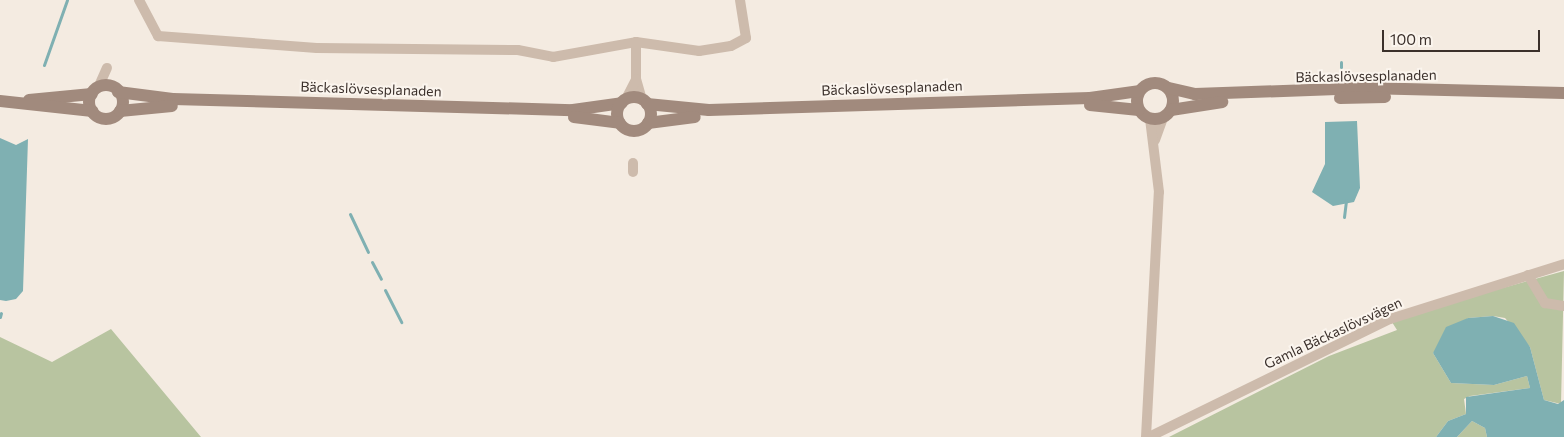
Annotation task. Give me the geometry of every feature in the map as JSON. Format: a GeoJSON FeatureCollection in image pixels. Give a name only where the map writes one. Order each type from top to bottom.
{"type":"FeatureCollection","features":[{"type":"Feature","properties":{"kind":"street"},"geometry":{"type":"LineString","coordinates":[[138,0],[158,36],[317,48],[518,50],[552,57],[636,42],[715,51],[746,38],[740,0]]}},
{"type":"Feature","properties":{"kind":"street"},"geometry":{"type":"LineString","coordinates":[[636,42],[636,79],[644,102],[648,123]]}},
{"type":"Feature","properties":{"kind":"street"},"geometry":{"type":"LineString","coordinates":[[92,112],[95,91],[106,68]]}},
{"type":"Feature","properties":{"kind":"street"},"geometry":{"type":"LineString","coordinates":[[620,123],[624,101],[636,79]]}},
{"type":"Feature","properties":{"kind":"street","name":"Bäckaslövsesplanaden"},"geometry":{"type":"LineString","coordinates":[[118,92],[173,99],[564,110],[624,101],[709,110],[1090,98],[1139,91],[1155,82],[1169,88],[1210,95],[1364,88],[1564,93]]}},
{"type":"Feature","properties":{"kind":"street"},"geometry":{"type":"LineString","coordinates":[[109,86],[118,92],[120,111],[107,119],[92,112],[4,102],[95,91],[109,86]]}},
{"type":"Feature","properties":{"kind":"street"},"geometry":{"type":"LineString","coordinates":[[1146,437],[1159,192],[1155,144],[1169,88]]}},
{"type":"Feature","properties":{"kind":"street"},"geometry":{"type":"LineString","coordinates":[[1139,91],[1139,110],[1161,116]]}},
{"type":"Feature","properties":{"kind":"street","name":"Bäckaslövsesplanaden"},"geometry":{"type":"LineString","coordinates":[[1161,116],[1195,104],[1330,98],[1564,100]]}},
{"type":"Feature","properties":{"kind":"street","name":"Bäckaslövsesplanaden"},"geometry":{"type":"LineString","coordinates":[[120,111],[173,106],[570,117],[620,123],[634,131],[648,123],[692,117],[1051,106],[1120,106],[1139,110]]}},
{"type":"Feature","properties":{"kind":"street","name":"Gamla Bäckaslövsvägen"},"geometry":{"type":"LineString","coordinates":[[1149,437],[1390,319],[1564,264]]}},
{"type":"Feature","properties":{"kind":"street"},"geometry":{"type":"LineString","coordinates":[[1528,275],[1544,303],[1564,306]]}},
{"type":"Feature","properties":{"kind":"green space"},"geometry":{"type":"Polygon","coordinates":[[[1564,271],[1561,404],[1544,400],[1530,347],[1505,318],[1493,316],[1468,318],[1433,353],[1451,383],[1494,385],[1527,376],[1530,388],[1470,396],[1464,399],[1466,414],[1448,421],[1436,437],[1169,437],[1329,356],[1397,330],[1390,319],[1564,271]]]}},
{"type":"Feature","properties":{"kind":"green space"},"geometry":{"type":"Polygon","coordinates":[[[111,329],[201,437],[0,437],[0,337],[52,362],[111,329]]]}},
{"type":"Feature","properties":{"kind":"green space"},"geometry":{"type":"Polygon","coordinates":[[[1472,421],[1485,428],[1487,437],[1457,437],[1472,421]]]}},
{"type":"Feature","properties":{"kind":"water"},"geometry":{"type":"Polygon","coordinates":[[[1357,121],[1360,188],[1354,202],[1333,206],[1312,192],[1325,164],[1325,122],[1357,121]]]}},
{"type":"Feature","properties":{"kind":"water"},"geometry":{"type":"Polygon","coordinates":[[[0,138],[16,145],[28,139],[23,291],[16,299],[6,301],[0,300],[0,138]]]}},
{"type":"Feature","properties":{"kind":"water"},"geometry":{"type":"Polygon","coordinates":[[[1493,316],[1514,323],[1530,347],[1544,400],[1558,404],[1564,400],[1564,437],[1487,437],[1485,428],[1472,421],[1457,437],[1436,437],[1448,421],[1466,414],[1466,397],[1530,388],[1527,376],[1494,385],[1451,383],[1433,353],[1446,327],[1468,318],[1493,316]]]}},
{"type":"Feature","properties":{"kind":"waterway"},"geometry":{"type":"LineString","coordinates":[[44,65],[67,0]]}},
{"type":"Feature","properties":{"kind":"waterway"},"geometry":{"type":"LineString","coordinates":[[1341,62],[1341,67]]}},
{"type":"Feature","properties":{"kind":"waterway"},"geometry":{"type":"LineString","coordinates":[[1344,217],[1346,200]]}},
{"type":"Feature","properties":{"kind":"waterway"},"geometry":{"type":"LineString","coordinates":[[350,214],[368,252]]}},
{"type":"Feature","properties":{"kind":"waterway"},"geometry":{"type":"LineString","coordinates":[[372,262],[381,279]]}},
{"type":"Feature","properties":{"kind":"waterway"},"geometry":{"type":"LineString","coordinates":[[385,290],[401,322]]}},
{"type":"Feature","properties":{"kind":"waterway"},"geometry":{"type":"LineString","coordinates":[[0,317],[1,313]]}}]}
